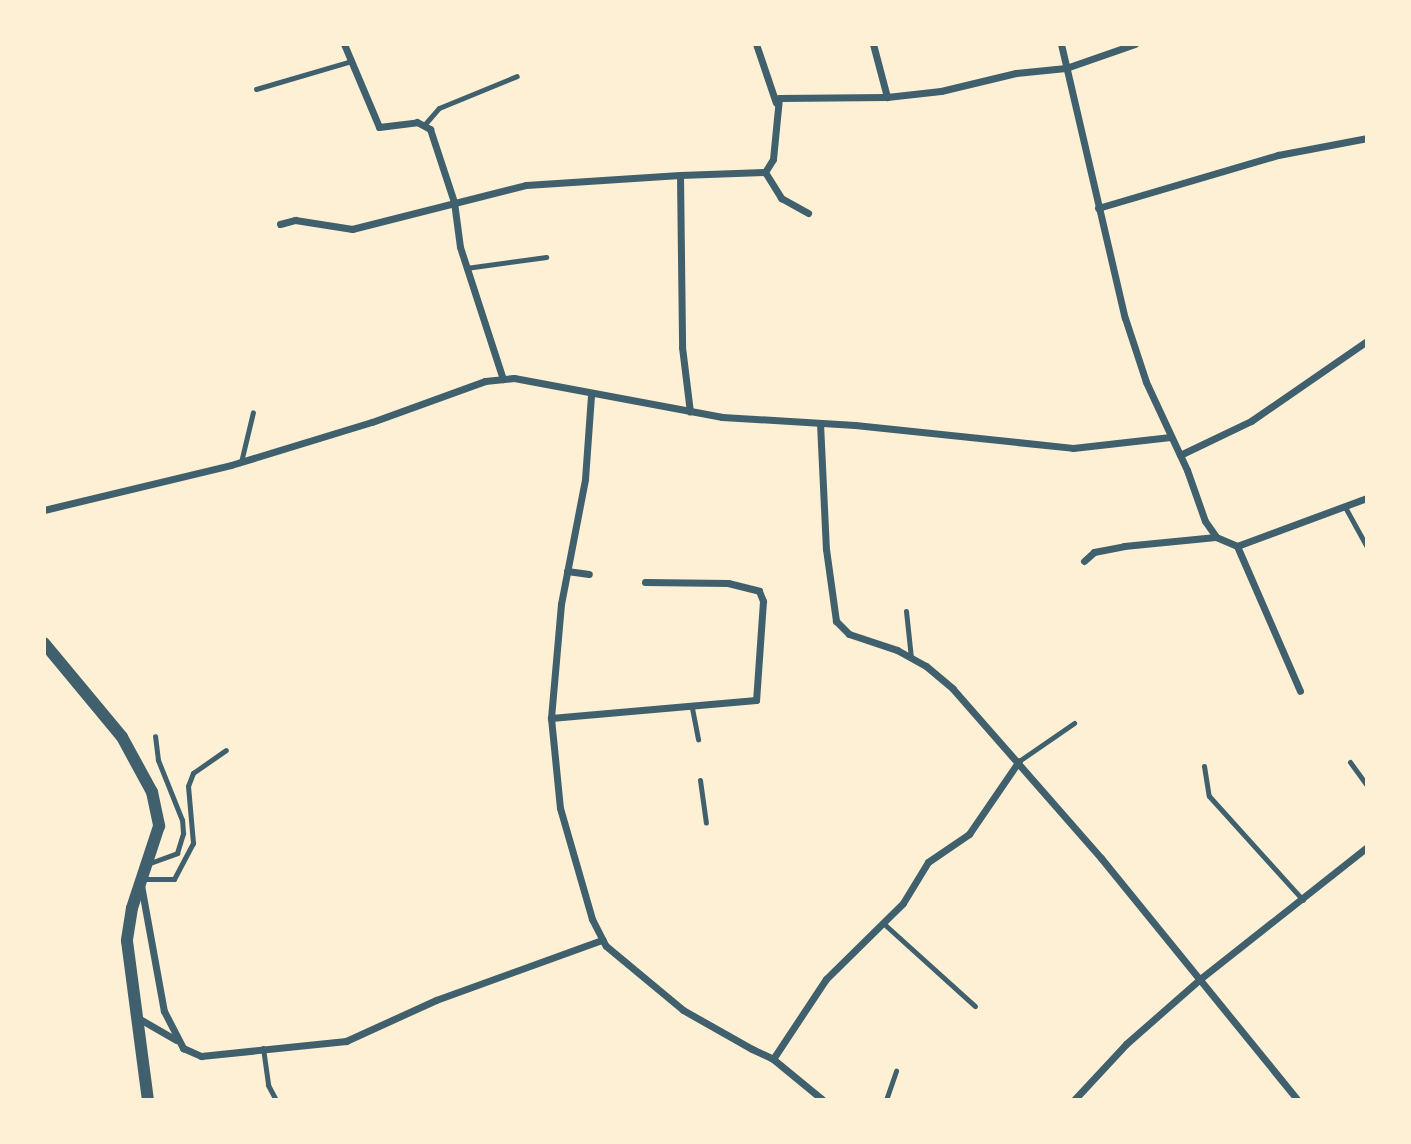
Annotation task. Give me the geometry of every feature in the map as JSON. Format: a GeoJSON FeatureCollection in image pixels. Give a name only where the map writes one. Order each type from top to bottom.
{"type":"FeatureCollection","features":[{"type":"Feature","properties":{"kind":"street"},"geometry":{"type":"LineString","coordinates":[[344,44],[382,130],[425,124],[454,202],[466,268],[503,379]]}},
{"type":"Feature","properties":{"kind":"street"},"geometry":{"type":"LineString","coordinates":[[756,44],[776,103],[773,159],[765,172]]}},
{"type":"Feature","properties":{"kind":"street"},"geometry":{"type":"LineString","coordinates":[[873,44],[887,97]]}},
{"type":"Feature","properties":{"kind":"street"},"geometry":{"type":"LineString","coordinates":[[1061,44],[1125,317],[1170,437],[1216,537]]}},
{"type":"Feature","properties":{"kind":"street"},"geometry":{"type":"LineString","coordinates":[[776,103],[787,97],[887,97],[1066,68],[1135,44]]}},
{"type":"Feature","properties":{"kind":"street"},"geometry":{"type":"LineString","coordinates":[[1098,208],[1278,155],[1367,138]]}},
{"type":"Feature","properties":{"kind":"street"},"geometry":{"type":"LineString","coordinates":[[280,224],[295,220],[352,229],[397,222],[454,202],[526,185],[765,172]]}},
{"type":"Feature","properties":{"kind":"street"},"geometry":{"type":"LineString","coordinates":[[765,172],[781,198],[808,213]]}},
{"type":"Feature","properties":{"kind":"street"},"geometry":{"type":"LineString","coordinates":[[680,175],[682,347],[690,412]]}},
{"type":"Feature","properties":{"kind":"street"},"geometry":{"type":"LineString","coordinates":[[1180,455],[1251,421],[1367,341]]}},
{"type":"Feature","properties":{"kind":"street"},"geometry":{"type":"LineString","coordinates":[[44,510],[241,462],[372,422],[485,381],[503,379],[546,382],[591,396],[690,412],[1073,448],[1170,437]]}},
{"type":"Feature","properties":{"kind":"street"},"geometry":{"type":"LineString","coordinates":[[591,396],[584,479],[567,571],[551,718],[560,808],[592,919],[602,940],[626,966],[683,1010],[773,1059],[823,1100]]}},
{"type":"Feature","properties":{"kind":"street"},"geometry":{"type":"LineString","coordinates":[[820,423],[826,549],[836,621],[849,634],[911,658],[953,688],[1019,761],[1298,1100]]}},
{"type":"Feature","properties":{"kind":"street"},"geometry":{"type":"LineString","coordinates":[[1084,561],[1094,552],[1124,546],[1216,537],[1237,546],[1367,498]]}},
{"type":"Feature","properties":{"kind":"street"},"geometry":{"type":"LineString","coordinates":[[1237,546],[1300,691]]}},
{"type":"Feature","properties":{"kind":"street"},"geometry":{"type":"LineString","coordinates":[[567,571],[589,574]]}},
{"type":"Feature","properties":{"kind":"street"},"geometry":{"type":"LineString","coordinates":[[551,718],[692,708],[756,700],[762,601],[759,591],[727,583],[645,582]]}},
{"type":"Feature","properties":{"kind":"street"},"geometry":{"type":"LineString","coordinates":[[44,643],[122,737],[152,792],[159,826],[127,942],[148,1100]]}},
{"type":"Feature","properties":{"kind":"street"},"geometry":{"type":"LineString","coordinates":[[773,1059],[826,979],[903,902],[928,862],[969,834],[1019,761]]}},
{"type":"Feature","properties":{"kind":"street"},"geometry":{"type":"LineString","coordinates":[[1074,1100],[1126,1044],[1200,979],[1367,847]]}},
{"type":"Feature","properties":{"kind":"street"},"geometry":{"type":"LineString","coordinates":[[142,882],[153,963],[177,1040]]}},
{"type":"Feature","properties":{"kind":"street"},"geometry":{"type":"LineString","coordinates":[[138,1018],[177,1040],[188,1053],[201,1056],[346,1041],[436,1000],[602,940]]}},
{"type":"Feature","properties":{"kind":"lane"},"geometry":{"type":"LineString","coordinates":[[256,89],[352,61]]}},
{"type":"Feature","properties":{"kind":"lane"},"geometry":{"type":"LineString","coordinates":[[425,124],[439,108],[517,76]]}},
{"type":"Feature","properties":{"kind":"lane"},"geometry":{"type":"LineString","coordinates":[[466,268],[546,257]]}},
{"type":"Feature","properties":{"kind":"lane"},"geometry":{"type":"LineString","coordinates":[[241,462],[253,412]]}},
{"type":"Feature","properties":{"kind":"lane"},"geometry":{"type":"LineString","coordinates":[[1345,508],[1367,547]]}},
{"type":"Feature","properties":{"kind":"lane"},"geometry":{"type":"LineString","coordinates":[[906,611],[911,658]]}},
{"type":"Feature","properties":{"kind":"lane"},"geometry":{"type":"LineString","coordinates":[[692,708],[698,739]]}},
{"type":"Feature","properties":{"kind":"lane"},"geometry":{"type":"LineString","coordinates":[[1019,761],[1074,723]]}},
{"type":"Feature","properties":{"kind":"lane"},"geometry":{"type":"LineString","coordinates":[[150,863],[177,853],[183,833],[182,820],[158,760],[155,736]]}},
{"type":"Feature","properties":{"kind":"lane"},"geometry":{"type":"LineString","coordinates":[[142,882],[174,879],[180,870],[193,843],[188,786],[193,773],[226,750]]}},
{"type":"Feature","properties":{"kind":"lane"},"geometry":{"type":"LineString","coordinates":[[1350,762],[1367,785]]}},
{"type":"Feature","properties":{"kind":"lane"},"geometry":{"type":"LineString","coordinates":[[1204,766],[1209,796],[1303,900]]}},
{"type":"Feature","properties":{"kind":"lane"},"geometry":{"type":"LineString","coordinates":[[700,780],[706,823]]}},
{"type":"Feature","properties":{"kind":"lane"},"geometry":{"type":"LineString","coordinates":[[883,923],[975,1006]]}},
{"type":"Feature","properties":{"kind":"lane"},"geometry":{"type":"LineString","coordinates":[[263,1048],[266,1078],[276,1100]]}},
{"type":"Feature","properties":{"kind":"lane"},"geometry":{"type":"LineString","coordinates":[[886,1100],[896,1071]]}}]}
